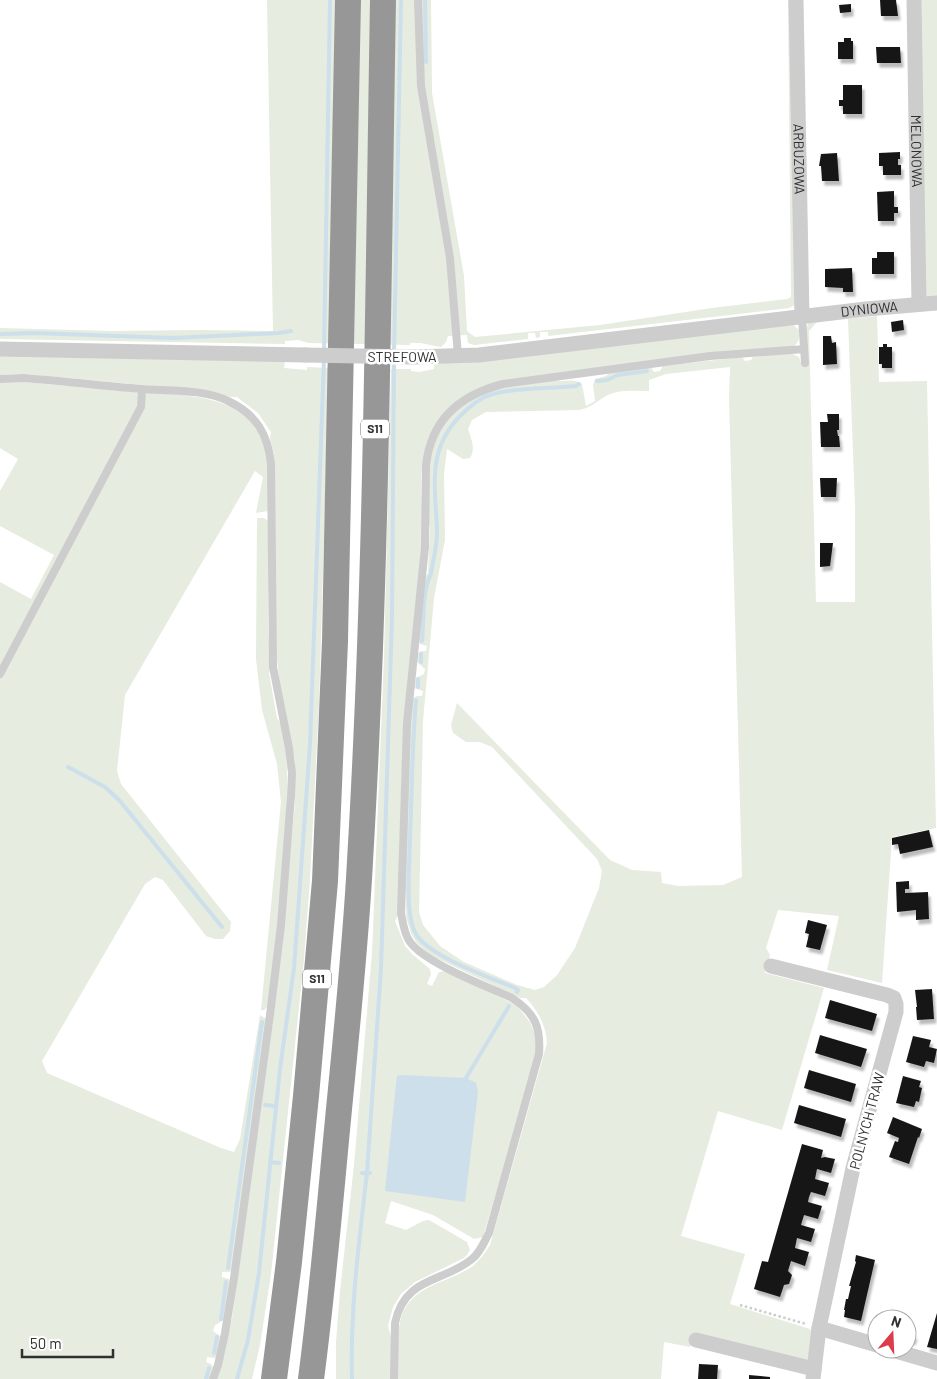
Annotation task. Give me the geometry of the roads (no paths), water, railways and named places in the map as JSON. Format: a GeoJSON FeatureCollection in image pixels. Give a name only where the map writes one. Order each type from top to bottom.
{"type":"FeatureCollection","features":[{"type":"Feature","properties":{"kind":"highway","name":"S11"},"geometry":{"type":"LineString","coordinates":[[274,1379],[289,1262],[306,1096],[325,880],[336,632],[348,0]]}},
{"type":"Feature","properties":{"kind":"highway","name":"S11"},"geometry":{"type":"LineString","coordinates":[[311,1379],[353,965],[367,718],[383,0]]}},
{"type":"Feature","properties":{"kind":"highway"},"geometry":{"type":"LineString","coordinates":[[261,1379],[289,1262]]}},
{"type":"Feature","properties":{"kind":"highway"},"geometry":{"type":"LineString","coordinates":[[324,1265],[323,1339],[325,1379]]}},
{"type":"Feature","properties":{"kind":"street","name":"ARBUZOWA"},"geometry":{"type":"LineString","coordinates":[[796,0],[802,317]]}},
{"type":"Feature","properties":{"kind":"street","name":"MELONOWA"},"geometry":{"type":"LineString","coordinates":[[914,0],[919,304]]}},
{"type":"Feature","properties":{"kind":"street","name":"DYNIOWA"},"geometry":{"type":"LineString","coordinates":[[802,317],[937,303]]}},
{"type":"Feature","properties":{"kind":"street","name":"STREFOWA"},"geometry":{"type":"LineString","coordinates":[[0,349],[413,358],[458,356],[802,317]]}},
{"type":"Feature","properties":{"kind":"street","name":"POLNYCH TRAW"},"geometry":{"type":"LineString","coordinates":[[696,1340],[814,1374],[819,1328],[854,1168],[896,1012],[894,998],[887,995],[771,966]]}},
{"type":"Feature","properties":{"kind":"street"},"geometry":{"type":"LineString","coordinates":[[819,1328],[867,1342]]}},
{"type":"Feature","properties":{"kind":"street"},"geometry":{"type":"LineString","coordinates":[[917,1357],[937,1363]]}},
{"type":"Feature","properties":{"kind":"lane"},"geometry":{"type":"LineString","coordinates":[[418,0],[420,86],[450,258],[458,356]]}},
{"type":"Feature","properties":{"kind":"lane"},"geometry":{"type":"LineString","coordinates":[[802,317],[805,363]]}},
{"type":"Feature","properties":{"kind":"lane"},"geometry":{"type":"LineString","coordinates":[[394,1379],[394,1323],[402,1303],[423,1283],[472,1260],[489,1233],[539,1054],[540,1036],[534,1020],[522,1004],[422,955],[409,942],[404,929],[402,913],[407,722],[425,547],[427,452],[432,437],[445,417],[456,405],[483,389],[502,384],[710,356],[804,349]]}},
{"type":"Feature","properties":{"kind":"lane"},"geometry":{"type":"LineString","coordinates":[[0,379],[24,378],[208,395],[229,401],[252,418],[262,429],[270,449],[274,667],[289,748],[292,773],[291,796],[281,925],[269,1024],[233,1286],[225,1333],[213,1379]]}},
{"type":"Feature","properties":{"kind":"lane"},"geometry":{"type":"LineString","coordinates":[[0,674],[141,407],[142,389]]}},
{"type":"Feature","properties":{"kind":"water"},"geometry":{"type":"Polygon","coordinates":[[[397,1076],[466,1078],[476,1083],[478,1092],[465,1202],[385,1191],[397,1076]]]}},
{"type":"Feature","properties":{"kind":"waterway"},"geometry":{"type":"LineString","coordinates":[[324,352],[330,0]]}},
{"type":"Feature","properties":{"kind":"waterway"},"geometry":{"type":"LineString","coordinates":[[394,353],[401,0]]}},
{"type":"Feature","properties":{"kind":"waterway"},"geometry":{"type":"LineString","coordinates":[[425,0],[426,62]]}},
{"type":"Feature","properties":{"kind":"waterway"},"geometry":{"type":"LineString","coordinates":[[0,334],[35,333],[173,338],[291,331]]}},
{"type":"Feature","properties":{"kind":"waterway"},"geometry":{"type":"LineString","coordinates":[[237,1379],[248,1340],[259,1273],[280,1069],[294,968],[310,744],[324,359]]}},
{"type":"Feature","properties":{"kind":"waterway"},"geometry":{"type":"LineString","coordinates":[[370,1173],[367,1173],[381,969],[392,617],[394,360]]}},
{"type":"Feature","properties":{"kind":"waterway"},"geometry":{"type":"LineString","coordinates":[[597,381],[607,380],[618,375],[647,371]]}},
{"type":"Feature","properties":{"kind":"waterway"},"geometry":{"type":"LineString","coordinates":[[422,641],[426,589],[431,574],[437,540],[436,468],[438,454],[450,428],[468,408],[489,395],[512,390],[576,386],[579,384]]}},
{"type":"Feature","properties":{"kind":"waterway"},"geometry":{"type":"LineString","coordinates":[[421,654],[421,662]]}},
{"type":"Feature","properties":{"kind":"waterway"},"geometry":{"type":"LineString","coordinates":[[418,679],[418,687]]}},
{"type":"Feature","properties":{"kind":"waterway"},"geometry":{"type":"LineString","coordinates":[[416,700],[408,887],[412,925],[416,934],[433,950],[476,972],[515,988],[518,990],[517,992]]}},
{"type":"Feature","properties":{"kind":"waterway"},"geometry":{"type":"LineString","coordinates":[[68,767],[105,787],[120,801],[222,927]]}},
{"type":"Feature","properties":{"kind":"waterway"},"geometry":{"type":"LineString","coordinates":[[466,1078],[509,1006]]}},
{"type":"Feature","properties":{"kind":"waterway"},"geometry":{"type":"LineString","coordinates":[[228,1268],[262,1022]]}},
{"type":"Feature","properties":{"kind":"waterway"},"geometry":{"type":"LineString","coordinates":[[265,1105],[276,1106]]}},
{"type":"Feature","properties":{"kind":"waterway"},"geometry":{"type":"LineString","coordinates":[[270,1162],[279,1163]]}},
{"type":"Feature","properties":{"kind":"waterway"},"geometry":{"type":"LineString","coordinates":[[352,1379],[352,1327],[367,1173],[362,1173]]}},
{"type":"Feature","properties":{"kind":"waterway"},"geometry":{"type":"LineString","coordinates":[[221,1319],[226,1282]]}},
{"type":"Feature","properties":{"kind":"waterway"},"geometry":{"type":"LineString","coordinates":[[214,1353],[217,1337]]}},
{"type":"Feature","properties":{"kind":"waterway"},"geometry":{"type":"LineString","coordinates":[[206,1379],[209,1368]]}}]}
